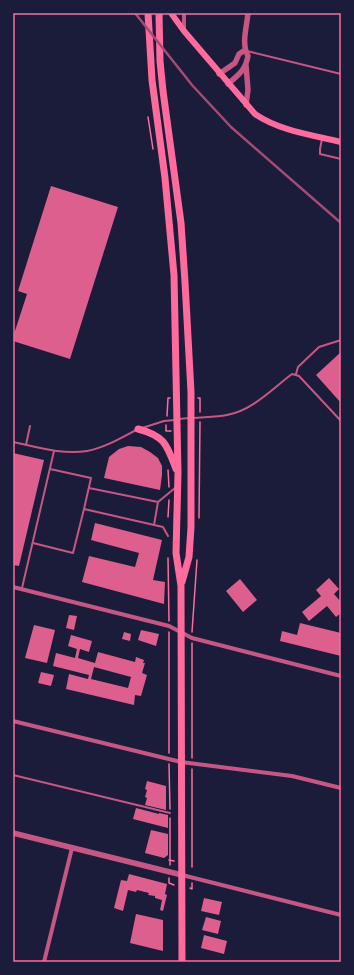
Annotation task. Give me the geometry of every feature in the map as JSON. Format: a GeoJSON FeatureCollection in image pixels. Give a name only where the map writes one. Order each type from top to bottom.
{"type":"FeatureCollection","features":[{"type":"Feature","properties":{"kind":"main road"},"geometry":{"type":"LineString","coordinates":[[148,13],[152,80],[171,238],[176,318],[178,473],[176,553],[181,586],[182,962]]}},
{"type":"Feature","properties":{"kind":"main road"},"geometry":{"type":"LineString","coordinates":[[159,13],[160,61],[180,223],[185,282],[191,418],[191,526],[189,557],[181,586]]}},
{"type":"Feature","properties":{"kind":"main road"},"geometry":{"type":"LineString","coordinates":[[171,13],[219,74],[255,114],[267,122],[286,129],[341,142]]}},
{"type":"Feature","properties":{"kind":"main road"},"geometry":{"type":"LineString","coordinates":[[138,429],[150,432],[160,438],[170,453],[178,473]]}},
{"type":"Feature","properties":{"kind":"street"},"geometry":{"type":"LineString","coordinates":[[184,13],[184,31]]}},
{"type":"Feature","properties":{"kind":"street"},"geometry":{"type":"LineString","coordinates":[[246,104],[248,90],[246,65],[248,56],[245,50],[248,13]]}},
{"type":"Feature","properties":{"kind":"street"},"geometry":{"type":"LineString","coordinates":[[219,74],[235,62],[239,54],[245,50]]}},
{"type":"Feature","properties":{"kind":"street"},"geometry":{"type":"LineString","coordinates":[[228,84],[242,72],[246,65]]}},
{"type":"Feature","properties":{"kind":"street"},"geometry":{"type":"LineString","coordinates":[[13,587],[169,626],[192,638],[341,676]]}},
{"type":"Feature","properties":{"kind":"street"},"geometry":{"type":"LineString","coordinates":[[13,721],[181,762],[292,776],[341,788]]}},
{"type":"Feature","properties":{"kind":"street"},"geometry":{"type":"LineString","coordinates":[[13,834],[341,915]]}},
{"type":"Feature","properties":{"kind":"street"},"geometry":{"type":"LineString","coordinates":[[44,962],[72,848]]}},
{"type":"Feature","properties":{"kind":"lane"},"geometry":{"type":"LineString","coordinates":[[245,50],[341,74]]}},
{"type":"Feature","properties":{"kind":"lane"},"geometry":{"type":"LineString","coordinates":[[322,138],[320,154],[341,158]]}},
{"type":"Feature","properties":{"kind":"lane"},"geometry":{"type":"LineString","coordinates":[[296,374],[298,367],[319,347],[341,340]]}},
{"type":"Feature","properties":{"kind":"lane"},"geometry":{"type":"LineString","coordinates":[[13,442],[54,451],[88,451],[106,445],[138,429],[164,421],[228,415],[247,408],[292,374],[296,374]]}},
{"type":"Feature","properties":{"kind":"lane"},"geometry":{"type":"LineString","coordinates":[[296,374],[341,421]]}},
{"type":"Feature","properties":{"kind":"lane"},"geometry":{"type":"LineString","coordinates":[[26,445],[30,426]]}},
{"type":"Feature","properties":{"kind":"lane"},"geometry":{"type":"LineString","coordinates":[[22,589],[54,451]]}},
{"type":"Feature","properties":{"kind":"lane"},"geometry":{"type":"LineString","coordinates":[[33,543],[73,552],[89,488],[91,478],[50,469]]}},
{"type":"Feature","properties":{"kind":"lane"},"geometry":{"type":"LineString","coordinates":[[154,525],[158,502],[178,486]]}},
{"type":"Feature","properties":{"kind":"lane"},"geometry":{"type":"LineString","coordinates":[[89,488],[158,502]]}},
{"type":"Feature","properties":{"kind":"lane"},"geometry":{"type":"LineString","coordinates":[[84,509],[163,527],[168,536]]}},
{"type":"Feature","properties":{"kind":"lane"},"geometry":{"type":"LineString","coordinates":[[13,775],[170,813]]}},
{"type":"Feature","properties":{"kind":"path"},"geometry":{"type":"LineString","coordinates":[[148,111],[153,152]]}},
{"type":"Feature","properties":{"kind":"path"},"geometry":{"type":"LineString","coordinates":[[160,438],[166,431]]}},
{"type":"Feature","properties":{"kind":"path"},"geometry":{"type":"LineString","coordinates":[[199,523],[200,434]]}},
{"type":"Feature","properties":{"kind":"path"},"geometry":{"type":"LineString","coordinates":[[167,466],[169,493],[168,522]]}},
{"type":"Feature","properties":{"kind":"path"},"geometry":{"type":"LineString","coordinates":[[168,556],[170,813],[169,883],[192,889],[192,638],[197,555]]}},
{"type":"Feature","properties":{"kind":"path"},"geometry":{"type":"LineString","coordinates":[[170,860],[192,867]]}},
{"type":"Feature","properties":{"kind":"building"},"geometry":{"type":"Polygon","coordinates":[[[51,186],[118,207],[70,359],[13,341],[27,294],[18,291],[51,186]]]}},
{"type":"Feature","properties":{"kind":"building"},"geometry":{"type":"Polygon","coordinates":[[[341,352],[341,403],[316,375],[341,352]]]}},
{"type":"Feature","properties":{"kind":"building"},"geometry":{"type":"Polygon","coordinates":[[[128,446],[141,447],[158,458],[162,466],[160,490],[104,478],[109,457],[119,449],[128,446]]]}},
{"type":"Feature","properties":{"kind":"building"},"geometry":{"type":"Polygon","coordinates":[[[13,453],[44,460],[19,566],[13,565],[13,453]]]}},
{"type":"Feature","properties":{"kind":"building"},"geometry":{"type":"Polygon","coordinates":[[[95,523],[162,540],[153,580],[165,582],[164,604],[82,582],[89,556],[135,567],[139,553],[91,540],[95,523]]]}},
{"type":"Feature","properties":{"kind":"building"},"geometry":{"type":"Polygon","coordinates":[[[329,578],[339,589],[334,594],[341,602],[341,613],[336,617],[327,606],[309,621],[302,612],[321,596],[316,590],[329,578]]]}},
{"type":"Feature","properties":{"kind":"building"},"geometry":{"type":"Polygon","coordinates":[[[240,579],[257,600],[243,612],[226,591],[240,579]]]}},
{"type":"Feature","properties":{"kind":"building"},"geometry":{"type":"Polygon","coordinates":[[[69,615],[77,616],[74,630],[66,628],[69,615]]]}},
{"type":"Feature","properties":{"kind":"building"},"geometry":{"type":"Polygon","coordinates":[[[300,623],[341,633],[341,656],[280,641],[282,631],[297,635],[300,623]]]}},
{"type":"Feature","properties":{"kind":"building"},"geometry":{"type":"Polygon","coordinates":[[[34,625],[55,630],[47,663],[25,658],[34,625]]]}},
{"type":"Feature","properties":{"kind":"building"},"geometry":{"type":"Polygon","coordinates":[[[141,630],[159,634],[156,646],[138,640],[141,630]]]}},
{"type":"Feature","properties":{"kind":"building"},"geometry":{"type":"Polygon","coordinates":[[[124,632],[131,634],[130,641],[122,639],[124,632]]]}},
{"type":"Feature","properties":{"kind":"building"},"geometry":{"type":"Polygon","coordinates":[[[71,635],[92,641],[89,652],[80,649],[78,658],[95,663],[98,652],[135,662],[136,657],[144,660],[143,663],[145,663],[142,673],[147,675],[141,696],[135,695],[134,705],[66,689],[69,674],[88,679],[89,675],[53,666],[56,653],[75,658],[77,649],[68,646],[71,635]],[[94,667],[91,679],[128,688],[131,677],[94,667]]]}},
{"type":"Feature","properties":{"kind":"building"},"geometry":{"type":"Polygon","coordinates":[[[41,672],[54,675],[51,686],[38,683],[41,672]]]}},
{"type":"Feature","properties":{"kind":"building"},"geometry":{"type":"Polygon","coordinates":[[[147,781],[166,786],[166,810],[145,805],[147,798],[145,797],[147,790],[145,789],[147,781]]]}},
{"type":"Feature","properties":{"kind":"building"},"geometry":{"type":"Polygon","coordinates":[[[136,808],[168,815],[168,828],[133,819],[136,808]]]}},
{"type":"Feature","properties":{"kind":"building"},"geometry":{"type":"Polygon","coordinates":[[[151,830],[168,834],[168,855],[164,858],[145,853],[151,830]]]}},
{"type":"Feature","properties":{"kind":"building"},"geometry":{"type":"Polygon","coordinates":[[[129,874],[167,884],[165,894],[167,895],[163,911],[160,910],[162,900],[155,898],[155,896],[148,895],[149,893],[137,890],[136,892],[128,890],[123,911],[114,908],[121,880],[127,881],[129,874]]]}},
{"type":"Feature","properties":{"kind":"building"},"geometry":{"type":"Polygon","coordinates":[[[204,898],[222,902],[219,915],[201,911],[204,898]]]}},
{"type":"Feature","properties":{"kind":"building"},"geometry":{"type":"Polygon","coordinates":[[[136,914],[163,920],[163,951],[130,943],[136,914]]]}},
{"type":"Feature","properties":{"kind":"building"},"geometry":{"type":"Polygon","coordinates":[[[206,917],[221,921],[218,934],[202,930],[206,917]]]}},
{"type":"Feature","properties":{"kind":"building"},"geometry":{"type":"Polygon","coordinates":[[[204,935],[227,941],[224,954],[201,948],[204,935]]]}},
{"type":"Feature","properties":{"kind":"railway"},"geometry":{"type":"LineString","coordinates":[[135,13],[192,85],[231,127],[341,223]]}}]}
